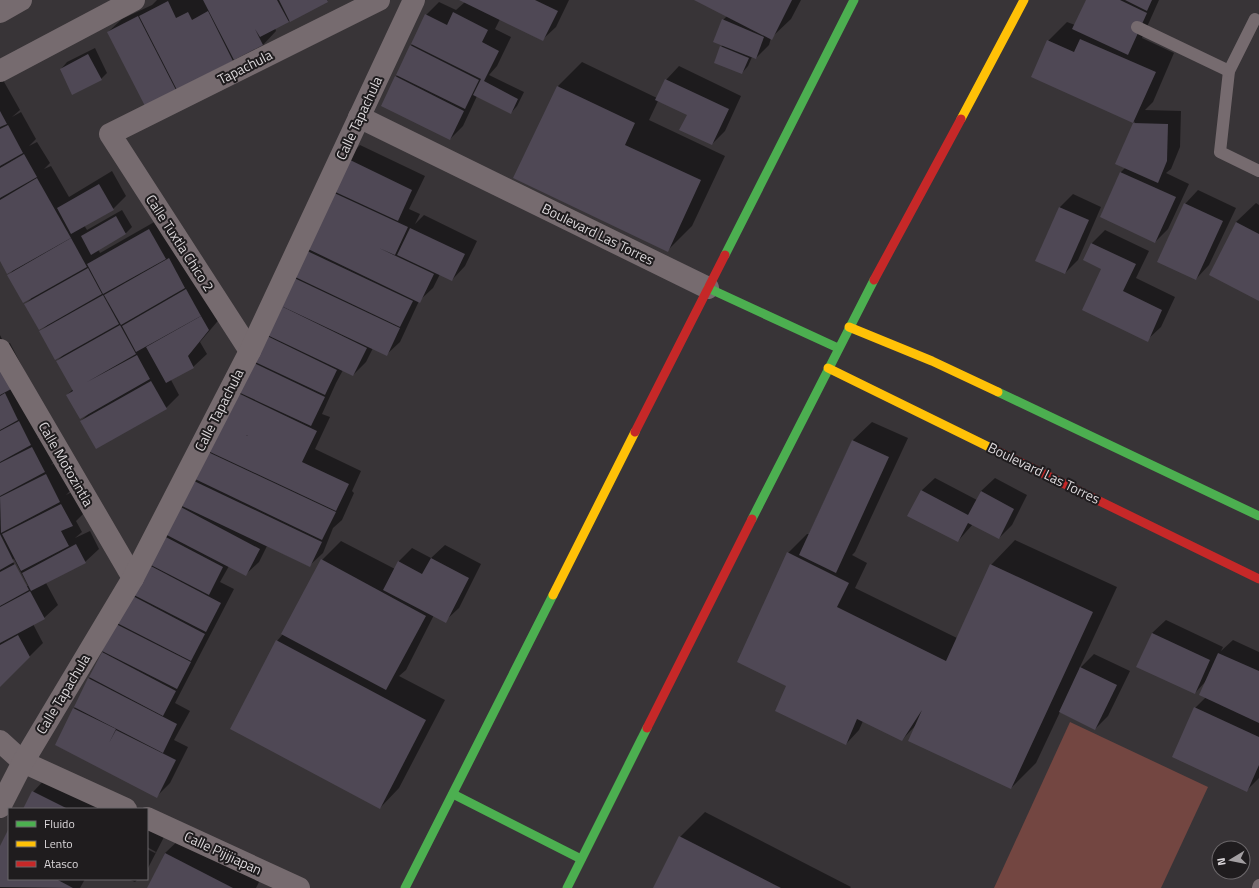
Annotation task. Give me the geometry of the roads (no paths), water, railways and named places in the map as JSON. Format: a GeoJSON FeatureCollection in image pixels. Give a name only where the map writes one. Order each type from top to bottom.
{"type":"FeatureCollection","features":[{"type":"Feature","properties":{"kind":"street"},"geometry":{"type":"LineString","coordinates":[[0,12],[21,0]]}},
{"type":"Feature","properties":{"kind":"street"},"geometry":{"type":"LineString","coordinates":[[0,71],[134,0]]}},
{"type":"Feature","properties":{"kind":"street","name":"Tapachula"},"geometry":{"type":"LineString","coordinates":[[110,134],[379,0]]}},
{"type":"Feature","properties":{"kind":"street","name":"Calle Tapachula"},"geometry":{"type":"LineString","coordinates":[[0,807],[23,762],[133,578],[250,351],[414,0]]}},
{"type":"Feature","properties":{"kind":"street"},"geometry":{"type":"LineString","coordinates":[[405,888],[854,0]]}},
{"type":"Feature","properties":{"kind":"street"},"geometry":{"type":"LineString","coordinates":[[567,888],[838,348],[1024,0]]}},
{"type":"Feature","properties":{"kind":"street","name":"Boulevard Las Torres"},"geometry":{"type":"LineString","coordinates":[[359,117],[708,288],[838,348]]}},
{"type":"Feature","properties":{"kind":"street","name":"Calle Tuxtla Chico 2"},"geometry":{"type":"LineString","coordinates":[[110,134],[250,351]]}},
{"type":"Feature","properties":{"kind":"street"},"geometry":{"type":"LineString","coordinates":[[849,327],[932,360],[1259,516]]}},
{"type":"Feature","properties":{"kind":"street","name":"Calle Motozintla"},"geometry":{"type":"LineString","coordinates":[[0,350],[133,578]]}},
{"type":"Feature","properties":{"kind":"street","name":"Boulevard Las Torres"},"geometry":{"type":"LineString","coordinates":[[828,368],[1259,579]]}},
{"type":"Feature","properties":{"kind":"street"},"geometry":{"type":"LineString","coordinates":[[0,741],[23,762],[124,808]]}},
{"type":"Feature","properties":{"kind":"street"},"geometry":{"type":"LineString","coordinates":[[453,794],[581,859]]}},
{"type":"Feature","properties":{"kind":"street","name":"Calle Pijijiapan"},"geometry":{"type":"LineString","coordinates":[[148,818],[299,888]]}},
{"type":"Feature","properties":{"kind":"lane"},"geometry":{"type":"LineString","coordinates":[[1255,19],[1229,71],[1220,152],[1259,171]]}},
{"type":"Feature","properties":{"kind":"lane"},"geometry":{"type":"LineString","coordinates":[[1137,27],[1229,71]]}}]}
